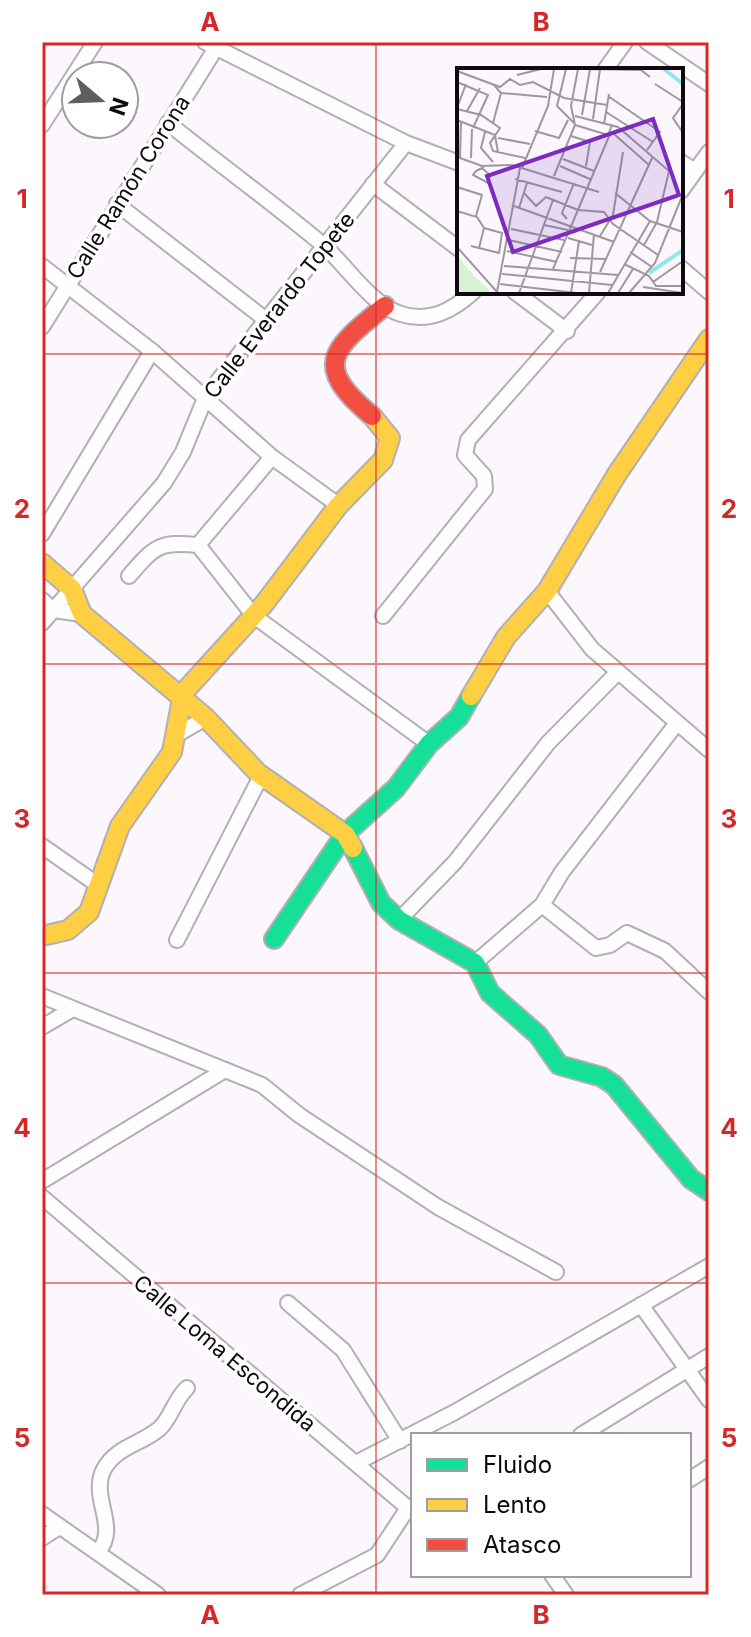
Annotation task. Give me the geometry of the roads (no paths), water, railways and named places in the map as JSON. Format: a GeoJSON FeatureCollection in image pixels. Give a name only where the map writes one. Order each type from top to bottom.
{"type":"FeatureCollection","features":[{"type":"Feature","properties":{"kind":"street"},"geometry":{"type":"LineString","coordinates":[[42,125],[95,42]]}},
{"type":"Feature","properties":{"kind":"street"},"geometry":{"type":"LineString","coordinates":[[606,68],[625,42]]}},
{"type":"Feature","properties":{"kind":"street"},"geometry":{"type":"LineString","coordinates":[[647,42],[709,84]]}},
{"type":"Feature","properties":{"kind":"street"},"geometry":{"type":"LineString","coordinates":[[210,45],[406,143],[457,162]]}},
{"type":"Feature","properties":{"kind":"street","name":"Calle Ramón Corona"},"geometry":{"type":"LineString","coordinates":[[42,327],[168,123],[210,45]]}},
{"type":"Feature","properties":{"kind":"street"},"geometry":{"type":"LineString","coordinates":[[168,123],[324,247],[385,306],[401,314],[430,318],[471,294]]}},
{"type":"Feature","properties":{"kind":"street","name":"Calle Everardo Topete"},"geometry":{"type":"LineString","coordinates":[[42,623],[48,605],[72,589],[164,483],[183,452],[206,396],[406,143]]}},
{"type":"Feature","properties":{"kind":"street"},"geometry":{"type":"LineString","coordinates":[[683,188],[709,152]]}},
{"type":"Feature","properties":{"kind":"street"},"geometry":{"type":"LineString","coordinates":[[683,163],[695,171]]}},
{"type":"Feature","properties":{"kind":"street"},"geometry":{"type":"LineString","coordinates":[[373,184],[457,247]]}},
{"type":"Feature","properties":{"kind":"street"},"geometry":{"type":"LineString","coordinates":[[117,204],[266,320]]}},
{"type":"Feature","properties":{"kind":"street"},"geometry":{"type":"LineString","coordinates":[[42,266],[152,351],[272,457],[338,505]]}},
{"type":"Feature","properties":{"kind":"street"},"geometry":{"type":"LineString","coordinates":[[683,270],[709,292]]}},
{"type":"Feature","properties":{"kind":"street"},"geometry":{"type":"LineString","coordinates":[[518,294],[567,331]]}},
{"type":"Feature","properties":{"kind":"street"},"geometry":{"type":"LineString","coordinates":[[383,616],[485,489],[484,476],[465,455],[465,445],[596,294]]}},
{"type":"Feature","properties":{"kind":"street"},"geometry":{"type":"LineString","coordinates":[[42,936],[64,933],[82,921],[123,819],[156,780],[178,734],[181,696],[254,616],[338,505],[388,454],[391,442],[388,431],[338,384],[333,377],[332,364],[350,331],[385,306]]}},
{"type":"Feature","properties":{"kind":"street"},"geometry":{"type":"LineString","coordinates":[[274,939],[345,834],[396,788],[429,744],[459,717],[506,637],[547,591],[617,474],[709,339]]}},
{"type":"Feature","properties":{"kind":"street"},"geometry":{"type":"LineString","coordinates":[[42,534],[152,351]]}},
{"type":"Feature","properties":{"kind":"street"},"geometry":{"type":"LineString","coordinates":[[198,545],[272,457]]}},
{"type":"Feature","properties":{"kind":"street"},"geometry":{"type":"LineString","coordinates":[[129,576],[149,553],[164,544],[198,545]]}},
{"type":"Feature","properties":{"kind":"street"},"geometry":{"type":"LineString","coordinates":[[198,545],[254,616],[429,744]]}},
{"type":"Feature","properties":{"kind":"street"},"geometry":{"type":"LineString","coordinates":[[42,563],[72,589],[82,614]]}},
{"type":"Feature","properties":{"kind":"street"},"geometry":{"type":"LineString","coordinates":[[547,591],[592,649],[709,750]]}},
{"type":"Feature","properties":{"kind":"street"},"geometry":{"type":"LineString","coordinates":[[48,605],[82,614],[206,718],[261,776],[345,834],[381,903],[399,920],[475,963],[490,993],[538,1035],[559,1065],[602,1077],[614,1085],[691,1179],[709,1191]]}},
{"type":"Feature","properties":{"kind":"street"},"geometry":{"type":"LineString","coordinates":[[399,920],[447,871],[548,743],[617,673]]}},
{"type":"Feature","properties":{"kind":"street"},"geometry":{"type":"LineString","coordinates":[[178,734],[206,718]]}},
{"type":"Feature","properties":{"kind":"street"},"geometry":{"type":"LineString","coordinates":[[475,963],[542,905],[562,872],[677,723]]}},
{"type":"Feature","properties":{"kind":"street"},"geometry":{"type":"LineString","coordinates":[[177,940],[261,776]]}},
{"type":"Feature","properties":{"kind":"street"},"geometry":{"type":"LineString","coordinates":[[42,846],[98,885]]}},
{"type":"Feature","properties":{"kind":"street"},"geometry":{"type":"LineString","coordinates":[[542,905],[593,947],[602,948],[627,933],[662,949],[709,992]]}},
{"type":"Feature","properties":{"kind":"street"},"geometry":{"type":"LineString","coordinates":[[42,996],[270,1090],[329,1135],[438,1207],[556,1272]]}},
{"type":"Feature","properties":{"kind":"street"},"geometry":{"type":"LineString","coordinates":[[42,1027],[71,1010]]}},
{"type":"Feature","properties":{"kind":"street"},"geometry":{"type":"LineString","coordinates":[[42,1181],[225,1070]]}},
{"type":"Feature","properties":{"kind":"street","name":"Calle Loma Escondida"},"geometry":{"type":"LineString","coordinates":[[42,1197],[411,1507]]}},
{"type":"Feature","properties":{"kind":"street"},"geometry":{"type":"LineString","coordinates":[[414,1433],[709,1266]]}},
{"type":"Feature","properties":{"kind":"street"},"geometry":{"type":"LineString","coordinates":[[288,1303],[343,1350],[400,1441]]}},
{"type":"Feature","properties":{"kind":"street"},"geometry":{"type":"LineString","coordinates":[[641,1305],[709,1400]]}},
{"type":"Feature","properties":{"kind":"street"},"geometry":{"type":"LineString","coordinates":[[584,1433],[709,1356]]}},
{"type":"Feature","properties":{"kind":"street"},"geometry":{"type":"LineString","coordinates":[[98,1552],[106,1543],[108,1533],[100,1492],[102,1471],[116,1453],[159,1429],[187,1388]]}},
{"type":"Feature","properties":{"kind":"street"},"geometry":{"type":"LineString","coordinates":[[356,1463],[411,1435]]}},
{"type":"Feature","properties":{"kind":"street"},"geometry":{"type":"LineString","coordinates":[[691,1479],[709,1467]]}},
{"type":"Feature","properties":{"kind":"street"},"geometry":{"type":"LineString","coordinates":[[300,1595],[377,1555],[411,1507]]}},
{"type":"Feature","properties":{"kind":"street"},"geometry":{"type":"LineString","coordinates":[[42,1514],[135,1582],[158,1595]]}},
{"type":"Feature","properties":{"kind":"street"},"geometry":{"type":"LineString","coordinates":[[42,1538],[59,1527]]}},
{"type":"Feature","properties":{"kind":"street"},"geometry":{"type":"LineString","coordinates":[[553,1577],[566,1595]]}}]}
